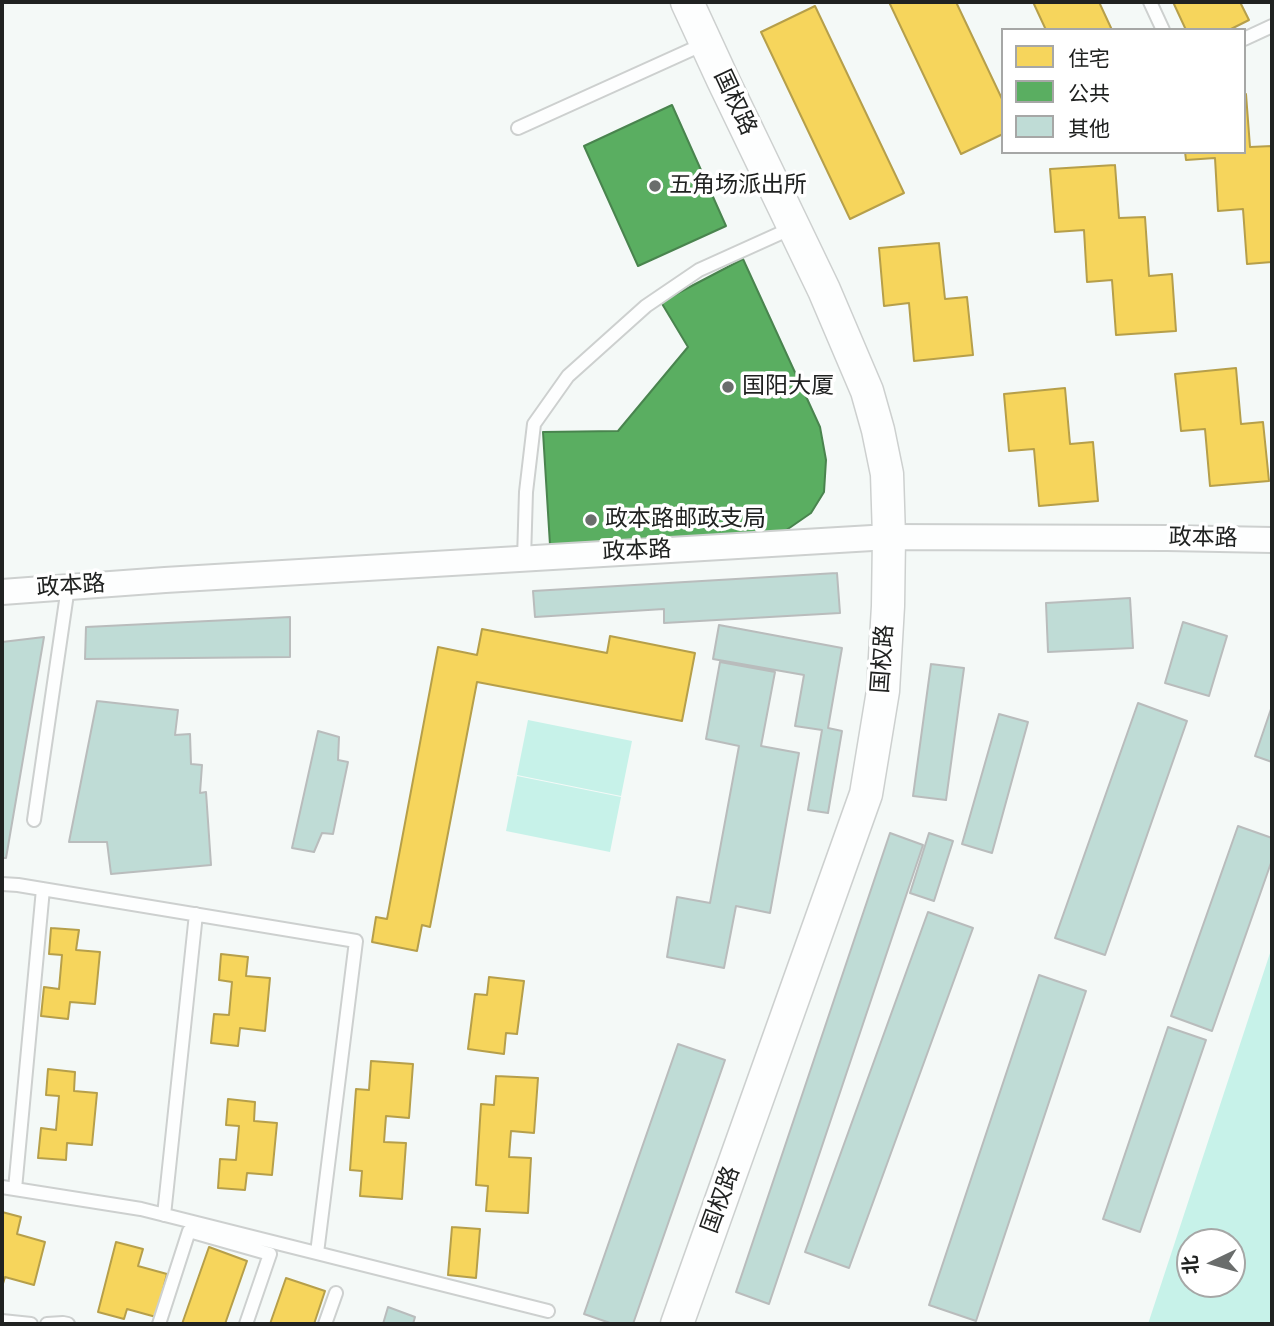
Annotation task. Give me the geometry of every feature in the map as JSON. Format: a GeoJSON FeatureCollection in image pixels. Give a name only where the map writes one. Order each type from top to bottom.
{"type":"FeatureCollection","features":[{"type":"Feature","properties":{"kind":"street","name":"国权路"},"geometry":{"type":"LineString","coordinates":[[677,1324],[866,794],[883,691],[889,537],[887,474],[867,391],[824,290],[687,2]]}},
{"type":"Feature","properties":{"kind":"street","name":"政本路"},"geometry":{"type":"LineString","coordinates":[[2,592],[889,537],[1272,540]]}},
{"type":"Feature","properties":{"kind":"lane"},"geometry":{"type":"LineString","coordinates":[[1150,2],[1162,28]]}},
{"type":"Feature","properties":{"kind":"lane"},"geometry":{"type":"LineString","coordinates":[[1246,38],[1272,26]]}},
{"type":"Feature","properties":{"kind":"lane"},"geometry":{"type":"LineString","coordinates":[[518,128],[706,43]]}},
{"type":"Feature","properties":{"kind":"lane"},"geometry":{"type":"LineString","coordinates":[[524,559],[526,492],[534,424],[568,376],[646,306],[699,270],[794,227]]}},
{"type":"Feature","properties":{"kind":"lane"},"geometry":{"type":"LineString","coordinates":[[34,820],[68,587]]}},
{"type":"Feature","properties":{"kind":"lane"},"geometry":{"type":"LineString","coordinates":[[2,884],[356,940],[317,1253]]}},
{"type":"Feature","properties":{"kind":"lane"},"geometry":{"type":"LineString","coordinates":[[43,889],[8,1188],[141,1209],[548,1311]]}},
{"type":"Feature","properties":{"kind":"lane"},"geometry":{"type":"LineString","coordinates":[[164,1215],[196,914]]}},
{"type":"Feature","properties":{"kind":"lane"},"geometry":{"type":"LineString","coordinates":[[159,1324],[189,1231],[270,1254],[246,1324]]}},
{"type":"Feature","properties":{"kind":"lane"},"geometry":{"type":"LineString","coordinates":[[325,1324],[336,1293]]}},
{"type":"Feature","properties":{"kind":"lane"},"geometry":{"type":"LineString","coordinates":[[2,1321],[31,1324]]}},
{"type":"Feature","properties":{"kind":"lane"},"geometry":{"type":"LineString","coordinates":[[47,1324],[68,1324]]}},
{"type":"Feature","properties":{"kind":"green space"},"geometry":{"type":"Polygon","coordinates":[[[528,720],[632,741],[621,796],[517,775],[528,720]]]}},
{"type":"Feature","properties":{"kind":"green space"},"geometry":{"type":"Polygon","coordinates":[[[517,776],[621,797],[610,852],[506,831],[517,776]]]}},
{"type":"Feature","properties":{"kind":"green space"},"geometry":{"type":"Polygon","coordinates":[[[1272,947],[1272,1324],[1148,1324],[1176,1239],[1176,1298],[1246,1298],[1246,1228],[1180,1228],[1272,947]]]}},
{"type":"Feature","properties":{"kind":"building: 住宅"},"geometry":{"type":"Polygon","coordinates":[[[889,2],[956,2],[1001,97],[1001,135],[961,154],[889,2]]]}},
{"type":"Feature","properties":{"kind":"building: 住宅"},"geometry":{"type":"Polygon","coordinates":[[[1033,2],[1099,2],[1111,28],[1045,28],[1033,2]]]}},
{"type":"Feature","properties":{"kind":"building: 住宅"},"geometry":{"type":"Polygon","coordinates":[[[1173,2],[1240,2],[1249,20],[1233,28],[1185,28],[1173,2]]]}},
{"type":"Feature","properties":{"kind":"building: 住宅"},"geometry":{"type":"Polygon","coordinates":[[[815,6],[904,193],[850,219],[761,32],[815,6]]]}},
{"type":"Feature","properties":{"kind":"building: 住宅"},"geometry":{"type":"Polygon","coordinates":[[[1246,94],[1250,147],[1272,146],[1272,262],[1247,264],[1243,209],[1218,211],[1215,158],[1186,160],[1185,154],[1246,154],[1246,94]]]}},
{"type":"Feature","properties":{"kind":"building: 住宅"},"geometry":{"type":"Polygon","coordinates":[[[1115,165],[1119,218],[1145,217],[1149,276],[1172,274],[1176,331],[1116,335],[1112,280],[1087,282],[1084,230],[1055,232],[1050,169],[1115,165]]]}},
{"type":"Feature","properties":{"kind":"building: 住宅"},"geometry":{"type":"Polygon","coordinates":[[[939,243],[945,299],[967,297],[973,355],[914,361],[909,303],[884,306],[879,248],[939,243]]]}},
{"type":"Feature","properties":{"kind":"building: 住宅"},"geometry":{"type":"Polygon","coordinates":[[[1236,368],[1241,424],[1263,422],[1269,481],[1210,486],[1205,429],[1181,431],[1175,374],[1236,368]]]}},
{"type":"Feature","properties":{"kind":"building: 住宅"},"geometry":{"type":"Polygon","coordinates":[[[1065,388],[1070,444],[1093,442],[1098,501],[1039,506],[1034,449],[1009,451],[1004,394],[1065,388]]]}},
{"type":"Feature","properties":{"kind":"building: 住宅"},"geometry":{"type":"Polygon","coordinates":[[[482,629],[607,653],[610,636],[695,653],[682,721],[477,682],[430,927],[422,925],[417,951],[372,942],[376,917],[387,919],[438,647],[477,655],[482,629]]]}},
{"type":"Feature","properties":{"kind":"building: 住宅"},"geometry":{"type":"Polygon","coordinates":[[[51,928],[79,930],[76,950],[100,952],[95,1004],[70,1002],[68,1019],[41,1016],[44,987],[59,989],[62,955],[49,954],[51,928]]]}},
{"type":"Feature","properties":{"kind":"building: 住宅"},"geometry":{"type":"Polygon","coordinates":[[[221,954],[248,957],[246,976],[270,978],[265,1031],[240,1028],[238,1046],[211,1043],[214,1014],[229,1015],[232,982],[219,980],[221,954]]]}},
{"type":"Feature","properties":{"kind":"building: 住宅"},"geometry":{"type":"Polygon","coordinates":[[[489,977],[524,981],[517,1034],[506,1033],[504,1054],[468,1049],[475,994],[487,995],[489,977]]]}},
{"type":"Feature","properties":{"kind":"building: 住宅"},"geometry":{"type":"Polygon","coordinates":[[[371,1061],[413,1064],[409,1118],[386,1116],[384,1142],[406,1143],[402,1199],[360,1196],[362,1171],[350,1170],[356,1089],[369,1090],[371,1061]]]}},
{"type":"Feature","properties":{"kind":"building: 住宅"},"geometry":{"type":"Polygon","coordinates":[[[48,1069],[75,1072],[74,1091],[97,1093],[92,1145],[67,1143],[66,1160],[38,1158],[41,1128],[56,1130],[59,1096],[46,1095],[48,1069]]]}},
{"type":"Feature","properties":{"kind":"building: 住宅"},"geometry":{"type":"Polygon","coordinates":[[[496,1076],[538,1078],[534,1133],[511,1131],[509,1157],[531,1158],[528,1213],[486,1211],[488,1186],[476,1185],[481,1104],[494,1105],[496,1076]]]}},
{"type":"Feature","properties":{"kind":"building: 住宅"},"geometry":{"type":"Polygon","coordinates":[[[228,1099],[255,1102],[254,1121],[277,1123],[272,1175],[247,1173],[245,1190],[218,1188],[220,1159],[236,1160],[239,1126],[226,1125],[228,1099]]]}},
{"type":"Feature","properties":{"kind":"building: 住宅"},"geometry":{"type":"Polygon","coordinates":[[[2,1212],[21,1217],[17,1234],[45,1242],[34,1285],[5,1277],[2,1287],[2,1212]]]}},
{"type":"Feature","properties":{"kind":"building: 住宅"},"geometry":{"type":"Polygon","coordinates":[[[452,1227],[480,1229],[476,1278],[448,1275],[452,1227]]]}},
{"type":"Feature","properties":{"kind":"building: 住宅"},"geometry":{"type":"Polygon","coordinates":[[[116,1242],[143,1249],[138,1266],[167,1274],[156,1317],[127,1309],[124,1319],[98,1312],[116,1242]]]}},
{"type":"Feature","properties":{"kind":"building: 住宅"},"geometry":{"type":"Polygon","coordinates":[[[209,1247],[247,1261],[225,1324],[182,1324],[209,1247]]]}},
{"type":"Feature","properties":{"kind":"building: 住宅"},"geometry":{"type":"Polygon","coordinates":[[[286,1278],[325,1291],[314,1324],[270,1324],[286,1278]]]}},
{"type":"Feature","properties":{"kind":"building: 公共","name":"五角场派出所"},"geometry":{"type":"Polygon","coordinates":[[[672,105],[726,226],[638,266],[584,146],[672,105]]]}},
{"type":"Feature","properties":{"kind":"building: 公共","name":"国阳大厦"},"geometry":{"type":"Polygon","coordinates":[[[743,259],[820,427],[826,460],[824,492],[811,513],[785,531],[550,545],[543,432],[618,431],[688,347],[661,302],[743,259]]]}},
{"type":"Feature","properties":{"kind":"building: 其他"},"geometry":{"type":"Polygon","coordinates":[[[837,573],[840,613],[664,623],[664,609],[535,617],[533,591],[837,573]]]}},
{"type":"Feature","properties":{"kind":"building: 其他"},"geometry":{"type":"Polygon","coordinates":[[[1130,598],[1133,648],[1048,652],[1046,603],[1130,598]]]}},
{"type":"Feature","properties":{"kind":"building: 其他"},"geometry":{"type":"Polygon","coordinates":[[[290,617],[290,657],[85,659],[86,627],[290,617]]]}},
{"type":"Feature","properties":{"kind":"building: 其他"},"geometry":{"type":"Polygon","coordinates":[[[1183,622],[1227,636],[1209,696],[1165,683],[1183,622]]]}},
{"type":"Feature","properties":{"kind":"building: 其他"},"geometry":{"type":"Polygon","coordinates":[[[719,625],[842,648],[828,728],[842,731],[828,813],[808,810],[822,730],[795,726],[804,675],[713,659],[719,625]]]}},
{"type":"Feature","properties":{"kind":"building: 其他"},"geometry":{"type":"Polygon","coordinates":[[[44,637],[6,858],[2,858],[2,642],[44,637]]]}},
{"type":"Feature","properties":{"kind":"building: 其他"},"geometry":{"type":"Polygon","coordinates":[[[720,662],[775,672],[761,746],[799,753],[770,913],[736,906],[724,968],[667,957],[677,897],[710,903],[739,746],[706,739],[720,662]]]}},
{"type":"Feature","properties":{"kind":"building: 其他"},"geometry":{"type":"Polygon","coordinates":[[[931,664],[964,668],[946,800],[913,796],[931,664]]]}},
{"type":"Feature","properties":{"kind":"building: 其他"},"geometry":{"type":"Polygon","coordinates":[[[97,701],[178,710],[175,735],[190,734],[191,764],[202,765],[200,793],[206,792],[211,865],[111,874],[107,842],[69,842],[97,701]]]}},
{"type":"Feature","properties":{"kind":"building: 其他"},"geometry":{"type":"Polygon","coordinates":[[[1138,703],[1187,721],[1105,955],[1055,938],[1138,703]]]}},
{"type":"Feature","properties":{"kind":"building: 其他"},"geometry":{"type":"Polygon","coordinates":[[[1272,706],[1272,762],[1255,756],[1272,706]]]}},
{"type":"Feature","properties":{"kind":"building: 其他"},"geometry":{"type":"Polygon","coordinates":[[[999,714],[1028,722],[992,853],[962,844],[999,714]]]}},
{"type":"Feature","properties":{"kind":"building: 其他"},"geometry":{"type":"Polygon","coordinates":[[[318,731],[339,737],[338,760],[348,762],[333,834],[322,833],[314,852],[292,848],[318,731]]]}},
{"type":"Feature","properties":{"kind":"building: 其他"},"geometry":{"type":"Polygon","coordinates":[[[1238,826],[1272,838],[1272,860],[1212,1031],[1171,1016],[1238,826]]]}},
{"type":"Feature","properties":{"kind":"building: 其他"},"geometry":{"type":"Polygon","coordinates":[[[890,833],[923,845],[769,1304],[736,1292],[890,833]]]}},
{"type":"Feature","properties":{"kind":"building: 其他"},"geometry":{"type":"Polygon","coordinates":[[[929,833],[953,841],[934,901],[910,893],[929,833]]]}},
{"type":"Feature","properties":{"kind":"building: 其他"},"geometry":{"type":"Polygon","coordinates":[[[928,912],[973,928],[849,1268],[805,1252],[928,912]]]}},
{"type":"Feature","properties":{"kind":"building: 其他"},"geometry":{"type":"Polygon","coordinates":[[[1039,975],[1086,991],[976,1321],[929,1305],[1039,975]]]}},
{"type":"Feature","properties":{"kind":"building: 其他"},"geometry":{"type":"Polygon","coordinates":[[[1168,1027],[1206,1040],[1140,1232],[1103,1219],[1168,1027]]]}},
{"type":"Feature","properties":{"kind":"building: 其他"},"geometry":{"type":"Polygon","coordinates":[[[678,1044],[725,1060],[633,1324],[613,1324],[584,1314],[678,1044]]]}},
{"type":"Feature","properties":{"kind":"building: 其他"},"geometry":{"type":"Polygon","coordinates":[[[388,1307],[415,1317],[413,1324],[383,1324],[388,1307]]]}},
{"type":"Feature","properties":{"kind":"place","name":"五角场派出所"},"geometry":{"type":"Point","coordinates":[655,186]}},
{"type":"Feature","properties":{"kind":"place","name":"国阳大厦"},"geometry":{"type":"Point","coordinates":[728,387]}},
{"type":"Feature","properties":{"kind":"place","name":"政本路邮政支局"},"geometry":{"type":"Point","coordinates":[591,520]}}]}
